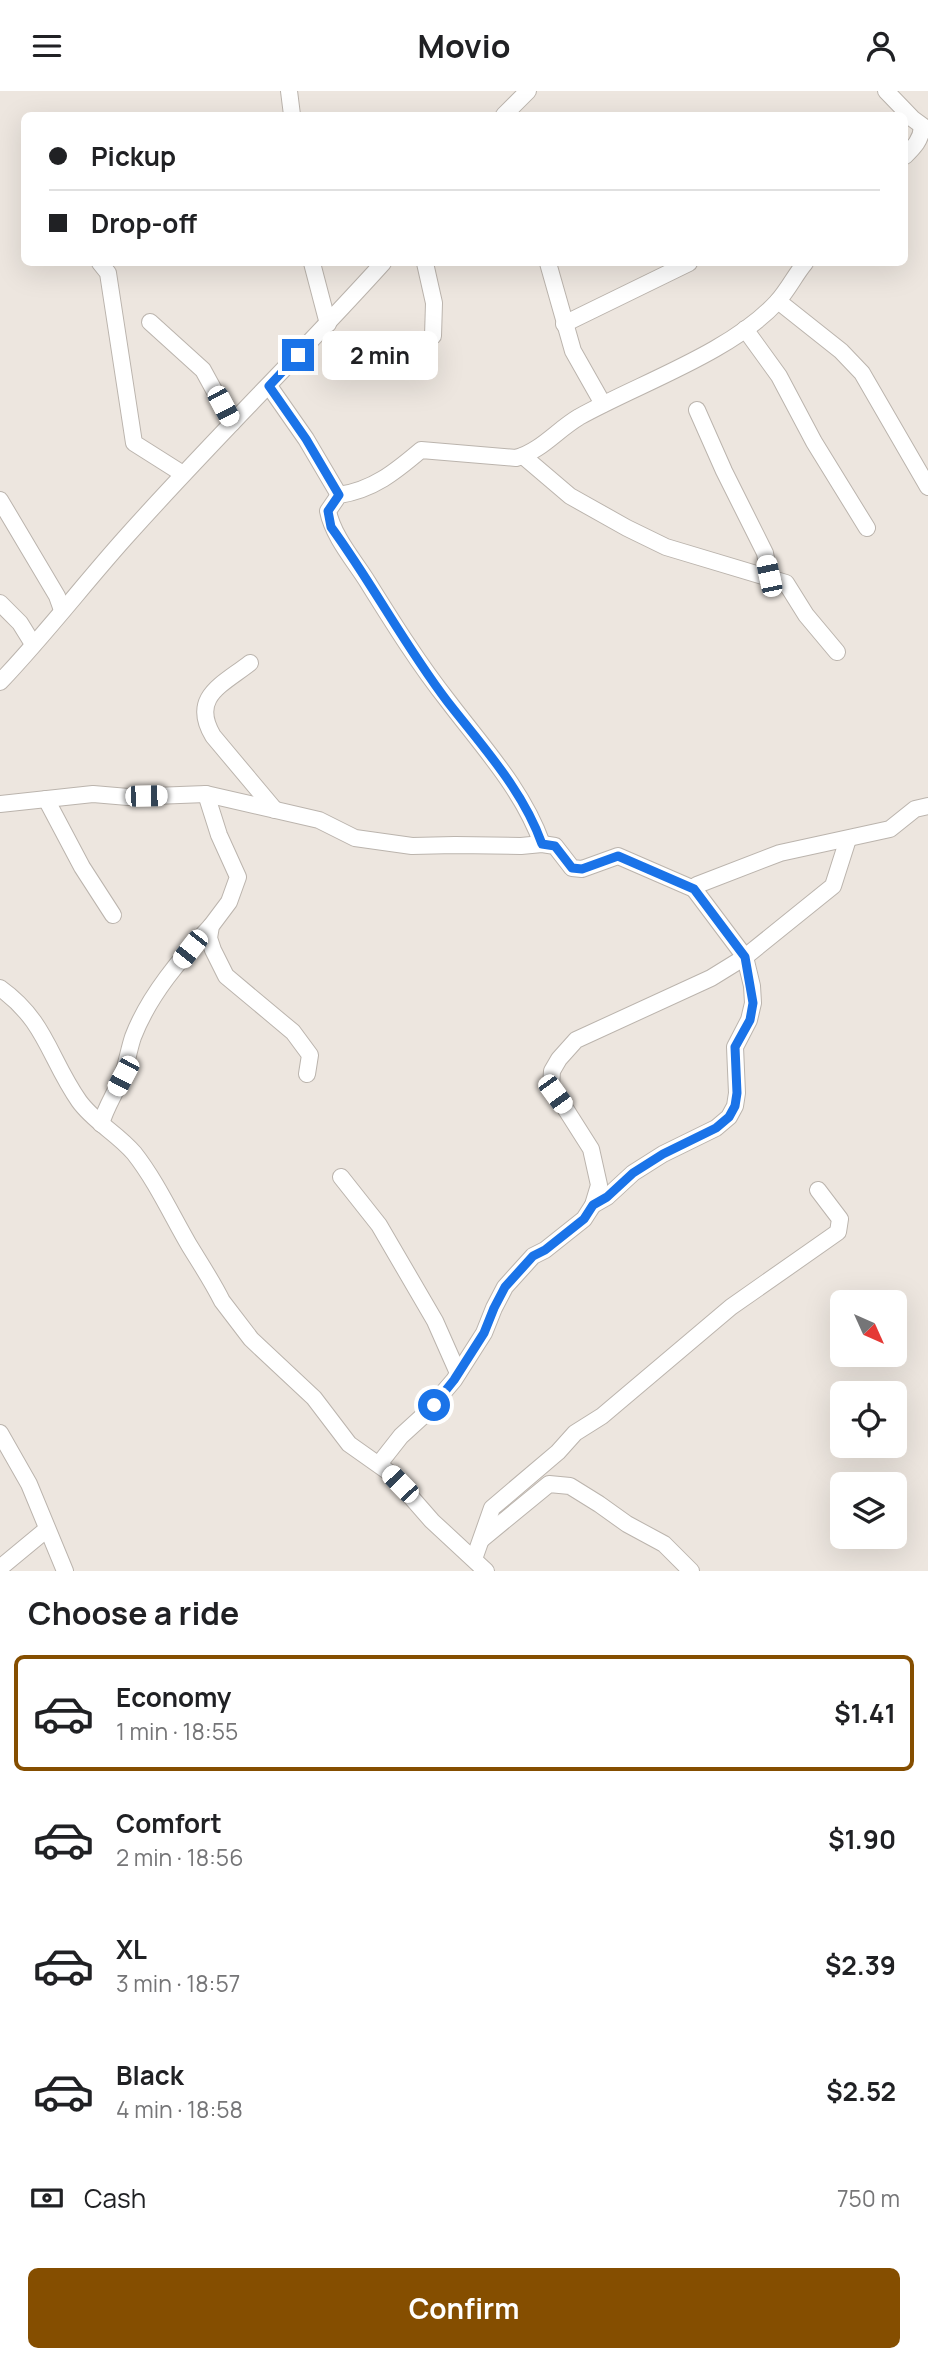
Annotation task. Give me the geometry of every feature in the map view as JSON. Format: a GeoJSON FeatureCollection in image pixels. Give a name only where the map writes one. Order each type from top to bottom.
{"type":"FeatureCollection","features":[{"type":"Feature","properties":{"kind":"street"},"geometry":{"type":"LineString","coordinates":[[289,91],[292,112]]}},
{"type":"Feature","properties":{"kind":"street"},"geometry":{"type":"LineString","coordinates":[[507,112],[528,91]]}},
{"type":"Feature","properties":{"kind":"street"},"geometry":{"type":"LineString","coordinates":[[886,91],[908,112]]}},
{"type":"Feature","properties":{"kind":"street"},"geometry":{"type":"LineString","coordinates":[[908,112],[925,129],[908,153]]}},
{"type":"Feature","properties":{"kind":"street"},"geometry":{"type":"LineString","coordinates":[[102,266],[108,273],[134,443],[183,474]]}},
{"type":"Feature","properties":{"kind":"street"},"geometry":{"type":"LineString","coordinates":[[313,266],[328,324]]}},
{"type":"Feature","properties":{"kind":"street"},"geometry":{"type":"LineString","coordinates":[[0,683],[183,474],[380,266]]}},
{"type":"Feature","properties":{"kind":"street"},"geometry":{"type":"LineString","coordinates":[[426,266],[434,303],[433,336]]}},
{"type":"Feature","properties":{"kind":"street"},"geometry":{"type":"LineString","coordinates":[[549,266],[573,351],[603,404]]}},
{"type":"Feature","properties":{"kind":"street"},"geometry":{"type":"LineString","coordinates":[[564,324],[683,266]]}},
{"type":"Feature","properties":{"kind":"street"},"geometry":{"type":"LineString","coordinates":[[542,844],[525,806],[475,734],[448,702],[331,527],[328,511],[339,495],[360,492],[393,473],[421,450],[494,457],[529,454],[573,421],[745,329],[778,301],[804,266]]}},
{"type":"Feature","properties":{"kind":"street"},"geometry":{"type":"LineString","coordinates":[[778,301],[841,351],[862,373],[928,487]]}},
{"type":"Feature","properties":{"kind":"street"},"geometry":{"type":"LineString","coordinates":[[150,322],[203,370],[232,423]]}},
{"type":"Feature","properties":{"kind":"street"},"geometry":{"type":"LineString","coordinates":[[745,329],[779,376],[814,442],[867,528]]}},
{"type":"Feature","properties":{"kind":"street"},"geometry":{"type":"LineString","coordinates":[[269,386],[306,439],[339,495]]}},
{"type":"Feature","properties":{"kind":"street"},"geometry":{"type":"LineString","coordinates":[[697,410],[765,553],[769,576]]}},
{"type":"Feature","properties":{"kind":"street"},"geometry":{"type":"LineString","coordinates":[[523,456],[570,496],[666,547],[786,583],[806,615],[837,652]]}},
{"type":"Feature","properties":{"kind":"street"},"geometry":{"type":"LineString","coordinates":[[0,500],[57,596],[62,610]]}},
{"type":"Feature","properties":{"kind":"street"},"geometry":{"type":"LineString","coordinates":[[0,603],[20,623],[33,644]]}},
{"type":"Feature","properties":{"kind":"street"},"geometry":{"type":"LineString","coordinates":[[250,663],[209,695],[203,710],[205,722],[213,736],[275,810]]}},
{"type":"Feature","properties":{"kind":"street"},"geometry":{"type":"LineString","coordinates":[[0,804],[93,794],[128,797],[206,794],[319,820],[355,838],[412,846],[542,844],[555,846],[572,868],[582,869],[618,856],[694,889],[745,957],[753,1003],[750,1020],[735,1047],[737,1093],[729,1117],[716,1128],[663,1154],[633,1173],[607,1197],[593,1205]]}},
{"type":"Feature","properties":{"kind":"street"},"geometry":{"type":"LineString","coordinates":[[101,1124],[105,1109],[123,1076],[133,1037],[149,1006],[183,957],[229,902],[238,877],[219,835],[206,794]]}},
{"type":"Feature","properties":{"kind":"street"},"geometry":{"type":"LineString","coordinates":[[47,799],[82,867],[113,915]]}},
{"type":"Feature","properties":{"kind":"street"},"geometry":{"type":"LineString","coordinates":[[694,889],[698,884],[780,853],[890,829],[915,809],[928,806]]}},
{"type":"Feature","properties":{"kind":"street"},"geometry":{"type":"LineString","coordinates":[[379,1464],[401,1436],[443,1395],[484,1333],[505,1287],[533,1256],[545,1250],[584,1219],[593,1205],[599,1185],[591,1149],[551,1086],[552,1071],[559,1059],[576,1040],[711,978],[745,957],[834,886],[848,839]]}},
{"type":"Feature","properties":{"kind":"street"},"geometry":{"type":"LineString","coordinates":[[211,926],[209,938],[226,977],[293,1032],[310,1055],[307,1074]]}},
{"type":"Feature","properties":{"kind":"street"},"geometry":{"type":"LineString","coordinates":[[0,988],[32,1016],[73,1092],[90,1115],[124,1142],[150,1175],[235,1320],[251,1339],[314,1398],[349,1444],[379,1464],[432,1521],[486,1571]]}},
{"type":"Feature","properties":{"kind":"street"},"geometry":{"type":"LineString","coordinates":[[341,1177],[379,1225],[435,1321],[458,1373]]}},
{"type":"Feature","properties":{"kind":"street"},"geometry":{"type":"LineString","coordinates":[[474,1559],[492,1507],[558,1452],[575,1433],[602,1416],[731,1307],[838,1233],[840,1219],[818,1190]]}},
{"type":"Feature","properties":{"kind":"street"},"geometry":{"type":"LineString","coordinates":[[0,1433],[29,1484],[65,1571]]}},
{"type":"Feature","properties":{"kind":"street"},"geometry":{"type":"LineString","coordinates":[[479,1541],[549,1485],[570,1486],[664,1545],[691,1571]]}},
{"type":"Feature","properties":{"kind":"street"},"geometry":{"type":"LineString","coordinates":[[0,1568],[47,1529]]}},
{"type":"Feature","properties":{"kind":"route"},"geometry":{"type":"LineString","coordinates":[[298,355],[269,386],[306,439],[339,495],[328,511],[331,527],[448,702],[475,734],[525,806],[542,844],[555,846],[572,868],[582,869],[618,856],[694,889],[745,957],[752,986],[750,1020],[735,1047],[737,1093],[735,1106],[729,1117],[716,1128],[663,1154],[633,1173],[607,1197],[593,1205],[584,1219],[545,1250],[533,1256],[505,1287],[484,1333],[454,1380],[434,1405]]}}]}
